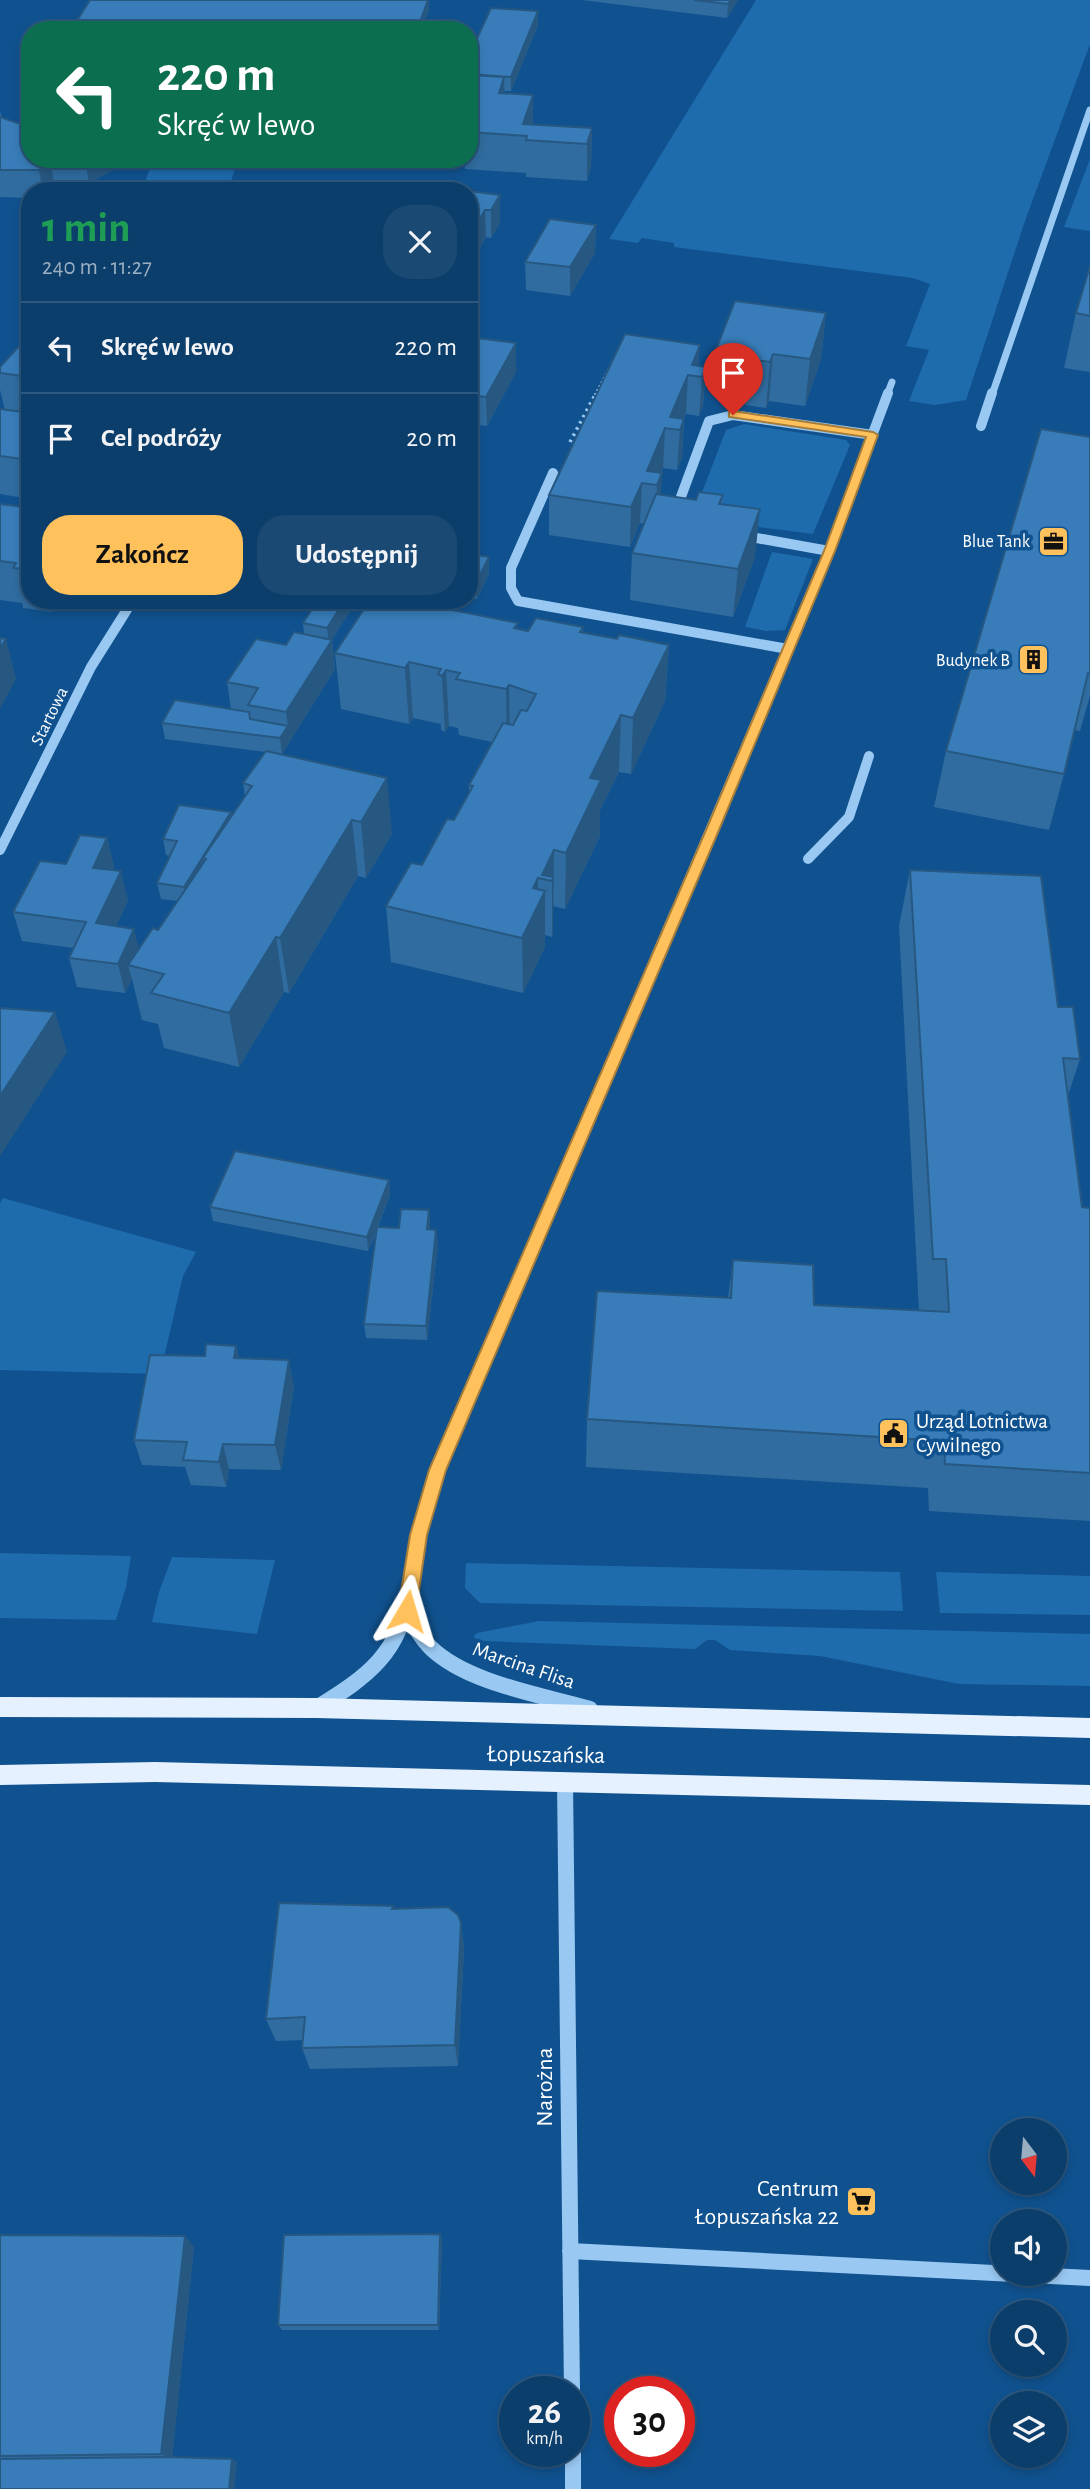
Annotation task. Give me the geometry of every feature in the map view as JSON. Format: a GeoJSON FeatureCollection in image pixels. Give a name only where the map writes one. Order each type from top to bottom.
{"type":"FeatureCollection","features":[{"type":"Feature","properties":{"kind":"main road","name":"Łopuszańska"},"geometry":{"type":"LineString","coordinates":[[0,1707],[316,1708],[1090,1728]]}},
{"type":"Feature","properties":{"kind":"main road","name":"Łopuszańska"},"geometry":{"type":"LineString","coordinates":[[0,1775],[155,1772],[1090,1795]]}},
{"type":"Feature","properties":{"kind":"street"},"geometry":{"type":"LineString","coordinates":[[981,426],[1090,110]]}},
{"type":"Feature","properties":{"kind":"street"},"geometry":{"type":"LineString","coordinates":[[316,1708],[350,1687],[378,1664],[397,1638],[407,1611],[418,1535],[438,1470],[830,551],[892,382]]}},
{"type":"Feature","properties":{"kind":"street"},"geometry":{"type":"LineString","coordinates":[[685,519],[674,512],[709,421],[733,415],[873,435]]}},
{"type":"Feature","properties":{"kind":"street"},"geometry":{"type":"LineString","coordinates":[[553,473],[511,568],[511,588],[518,601],[788,649]]}},
{"type":"Feature","properties":{"kind":"street"},"geometry":{"type":"LineString","coordinates":[[736,534],[830,551]]}},
{"type":"Feature","properties":{"kind":"street","name":"Startowa"},"geometry":{"type":"LineString","coordinates":[[0,850],[90,667],[128,609]]}},
{"type":"Feature","properties":{"kind":"street"},"geometry":{"type":"LineString","coordinates":[[808,859],[849,817],[869,756]]}},
{"type":"Feature","properties":{"kind":"street","name":"Marcina Flisa"},"geometry":{"type":"LineString","coordinates":[[407,1611],[418,1634],[438,1655],[469,1671],[610,1715]]}},
{"type":"Feature","properties":{"kind":"street","name":"Narożna"},"geometry":{"type":"LineString","coordinates":[[565,1780],[572,2376]]}},
{"type":"Feature","properties":{"kind":"street"},"geometry":{"type":"LineString","coordinates":[[573,2467],[573,2489]]}},
{"type":"Feature","properties":{"kind":"lane"},"geometry":{"type":"LineString","coordinates":[[570,2251],[1090,2278]]}},
{"type":"Feature","properties":{"kind":"path"},"geometry":{"type":"LineString","coordinates":[[553,473],[611,364]]}},
{"type":"Feature","properties":{"kind":"shaded area"},"geometry":{"type":"Polygon","coordinates":[[[756,0],[1090,0],[1090,44],[1025,221],[966,400],[935,405],[909,401],[929,350],[906,346],[930,284],[913,278],[674,247],[674,243],[642,238],[638,243],[609,239],[756,0]]]}},
{"type":"Feature","properties":{"kind":"shaded area"},"geometry":{"type":"Polygon","coordinates":[[[1090,159],[1090,231],[1064,227],[1090,159]]]}},
{"type":"Feature","properties":{"kind":"shaded area"},"geometry":{"type":"Polygon","coordinates":[[[150,168],[235,168],[231,182],[145,182],[150,168]]]}},
{"type":"Feature","properties":{"kind":"shaded area"},"geometry":{"type":"Polygon","coordinates":[[[744,424],[846,440],[850,445],[813,534],[726,523],[699,500],[726,430],[744,424]]]}},
{"type":"Feature","properties":{"kind":"shaded area"},"geometry":{"type":"Polygon","coordinates":[[[772,552],[813,559],[785,630],[766,631],[745,627],[772,552]]]}},
{"type":"Feature","properties":{"kind":"shaded area"},"geometry":{"type":"Polygon","coordinates":[[[3,1198],[196,1252],[183,1276],[160,1374],[0,1370],[0,1203],[3,1198]]]}},
{"type":"Feature","properties":{"kind":"shaded area"},"geometry":{"type":"Polygon","coordinates":[[[0,1553],[131,1556],[126,1587],[116,1620],[0,1618],[0,1553]]]}},
{"type":"Feature","properties":{"kind":"shaded area"},"geometry":{"type":"Polygon","coordinates":[[[172,1557],[275,1560],[257,1634],[152,1622],[159,1592],[172,1557]]]}},
{"type":"Feature","properties":{"kind":"shaded area"},"geometry":{"type":"Polygon","coordinates":[[[466,1563],[900,1572],[903,1611],[480,1603],[465,1588],[466,1563]]]}},
{"type":"Feature","properties":{"kind":"shaded area"},"geometry":{"type":"Polygon","coordinates":[[[936,1572],[1090,1576],[1090,1615],[940,1613],[936,1572]]]}},
{"type":"Feature","properties":{"kind":"shaded area"},"geometry":{"type":"Polygon","coordinates":[[[539,1621],[1090,1634],[1090,1686],[959,1684],[820,1656],[730,1650],[715,1640],[707,1640],[695,1649],[482,1641],[473,1637],[477,1633],[539,1621]]]}},
{"type":"Feature","properties":{"kind":"building"},"geometry":{"type":"Polygon","coordinates":[[[90,0],[428,0],[420,21],[77,21],[90,0]]]}},
{"type":"Feature","properties":{"kind":"building"},"geometry":{"type":"Polygon","coordinates":[[[694,0],[731,0],[728,4],[694,0]]]}},
{"type":"Feature","properties":{"kind":"building"},"geometry":{"type":"Polygon","coordinates":[[[491,8],[538,11],[511,77],[478,75],[478,36],[491,8]]]}},
{"type":"Feature","properties":{"kind":"building"},"geometry":{"type":"Polygon","coordinates":[[[478,76],[504,77],[499,93],[533,95],[523,124],[592,128],[587,144],[526,140],[527,136],[478,133],[478,76]]]}},
{"type":"Feature","properties":{"kind":"building"},"geometry":{"type":"Polygon","coordinates":[[[0,117],[21,123],[21,168],[40,168],[0,170],[0,117]]]}},
{"type":"Feature","properties":{"kind":"building"},"geometry":{"type":"Polygon","coordinates":[[[478,192],[500,195],[491,210],[485,210],[478,222],[478,192]]]}},
{"type":"Feature","properties":{"kind":"building"},"geometry":{"type":"Polygon","coordinates":[[[550,219],[596,225],[570,267],[525,262],[550,219]]]}},
{"type":"Feature","properties":{"kind":"building"},"geometry":{"type":"Polygon","coordinates":[[[1090,266],[1090,316],[1076,313],[1090,266]]]}},
{"type":"Feature","properties":{"kind":"building"},"geometry":{"type":"Polygon","coordinates":[[[735,301],[826,313],[810,359],[773,354],[770,362],[749,359],[752,351],[717,347],[735,301]]]}},
{"type":"Feature","properties":{"kind":"building"},"geometry":{"type":"Polygon","coordinates":[[[625,334],[700,345],[692,365],[706,367],[702,377],[688,375],[670,417],[684,419],[680,430],[665,428],[647,471],[662,473],[657,485],[642,483],[631,507],[549,495],[625,334]]]}},
{"type":"Feature","properties":{"kind":"building"},"geometry":{"type":"Polygon","coordinates":[[[478,338],[516,343],[486,397],[478,396],[478,338]]]}},
{"type":"Feature","properties":{"kind":"building"},"geometry":{"type":"Polygon","coordinates":[[[21,344],[21,376],[0,373],[0,367],[21,344]]]}},
{"type":"Feature","properties":{"kind":"building"},"geometry":{"type":"Polygon","coordinates":[[[0,409],[21,412],[21,459],[0,456],[0,409]]]}},
{"type":"Feature","properties":{"kind":"building","name":"Budynek B"},"geometry":{"type":"Polygon","coordinates":[[[1041,429],[1090,437],[1090,674],[1088,673],[1064,774],[946,751],[1041,429]]]}},
{"type":"Feature","properties":{"kind":"building"},"geometry":{"type":"Polygon","coordinates":[[[699,492],[723,495],[719,504],[760,509],[738,569],[632,553],[656,494],[696,500],[699,492]]]}},
{"type":"Feature","properties":{"kind":"building"},"geometry":{"type":"Polygon","coordinates":[[[0,504],[21,507],[21,569],[13,568],[16,563],[0,561],[0,504]]]}},
{"type":"Feature","properties":{"kind":"building"},"geometry":{"type":"Polygon","coordinates":[[[478,555],[489,557],[478,579],[478,555]]]}},
{"type":"Feature","properties":{"kind":"building"},"geometry":{"type":"Polygon","coordinates":[[[312,609],[339,609],[327,628],[303,623],[312,609]]]}},
{"type":"Feature","properties":{"kind":"building"},"geometry":{"type":"Polygon","coordinates":[[[364,609],[447,609],[518,623],[514,628],[528,631],[536,618],[583,627],[580,632],[617,639],[619,635],[669,645],[633,718],[621,715],[590,778],[601,780],[566,853],[554,850],[542,875],[553,877],[552,881],[538,878],[533,888],[545,891],[522,938],[386,906],[411,863],[422,865],[447,819],[454,820],[473,786],[469,785],[503,723],[513,725],[521,710],[527,711],[536,694],[509,685],[506,689],[456,679],[460,673],[446,670],[442,676],[438,674],[441,669],[409,662],[405,668],[335,653],[364,609]]]}},
{"type":"Feature","properties":{"kind":"building"},"geometry":{"type":"Polygon","coordinates":[[[294,632],[332,640],[286,712],[248,705],[258,688],[227,682],[256,639],[286,645],[294,632]]]}},
{"type":"Feature","properties":{"kind":"building"},"geometry":{"type":"Polygon","coordinates":[[[175,700],[249,712],[250,719],[288,726],[280,738],[162,723],[175,700]]]}},
{"type":"Feature","properties":{"kind":"building"},"geometry":{"type":"Polygon","coordinates":[[[266,751],[387,778],[361,822],[352,820],[280,938],[276,937],[229,1013],[151,993],[164,974],[128,965],[153,928],[158,930],[206,859],[203,858],[252,786],[243,783],[266,751]]]}},
{"type":"Feature","properties":{"kind":"building"},"geometry":{"type":"Polygon","coordinates":[[[179,805],[231,812],[184,887],[157,883],[177,841],[163,839],[179,805]]]}},
{"type":"Feature","properties":{"kind":"building"},"geometry":{"type":"Polygon","coordinates":[[[80,835],[107,838],[93,868],[121,871],[96,923],[134,929],[118,964],[69,958],[86,922],[13,912],[40,861],[66,864],[80,835]]]}},
{"type":"Feature","properties":{"kind":"building"},"geometry":{"type":"Polygon","coordinates":[[[910,870],[1041,876],[1058,1007],[1073,1007],[1080,1059],[1063,1058],[1082,1207],[1090,1208],[1090,1473],[945,1464],[944,1441],[587,1419],[597,1291],[731,1298],[733,1260],[813,1265],[814,1305],[949,1312],[946,1259],[933,1259],[910,870]]]}},
{"type":"Feature","properties":{"kind":"building"},"geometry":{"type":"Polygon","coordinates":[[[0,1008],[55,1012],[0,1096],[0,1008]]]}},
{"type":"Feature","properties":{"kind":"building"},"geometry":{"type":"Polygon","coordinates":[[[235,1151],[389,1180],[367,1237],[210,1207],[235,1151]]]}},
{"type":"Feature","properties":{"kind":"building"},"geometry":{"type":"Polygon","coordinates":[[[401,1209],[429,1210],[427,1229],[436,1230],[426,1326],[364,1324],[377,1227],[399,1228],[401,1209]]]}},
{"type":"Feature","properties":{"kind":"building"},"geometry":{"type":"Polygon","coordinates":[[[206,1344],[236,1346],[234,1358],[289,1360],[275,1445],[223,1444],[219,1462],[183,1460],[187,1442],[134,1440],[150,1355],[205,1356],[206,1344]]]}},
{"type":"Feature","properties":{"kind":"building"},"geometry":{"type":"Polygon","coordinates":[[[279,1903],[393,1906],[392,1909],[448,1907],[458,1915],[461,1923],[455,2045],[302,2048],[305,2017],[266,2019],[279,1903]]]}},
{"type":"Feature","properties":{"kind":"building"},"geometry":{"type":"Polygon","coordinates":[[[440,2234],[438,2325],[278,2325],[284,2235],[440,2234]]]}},
{"type":"Feature","properties":{"kind":"building"},"geometry":{"type":"Polygon","coordinates":[[[0,2235],[185,2236],[161,2454],[0,2456],[0,2235]]]}},
{"type":"Feature","properties":{"kind":"building"},"geometry":{"type":"Polygon","coordinates":[[[0,2459],[232,2459],[229,2489],[0,2489],[0,2459]]]}},
{"type":"Feature","properties":{"kind":"place","name":"Blue Tank"},"geometry":{"type":"Point","coordinates":[1053,541]}},
{"type":"Feature","properties":{"kind":"place","name":"Budynek B"},"geometry":{"type":"Point","coordinates":[1033,660]}},
{"type":"Feature","properties":{"kind":"place","name":"Urząd Lotnictwa Cywilnego"},"geometry":{"type":"Point","coordinates":[893,1433]}},
{"type":"Feature","properties":{"kind":"place","name":"Centrum Łopuszańska 22"},"geometry":{"type":"Point","coordinates":[862,2202]}},
{"type":"Feature","properties":{"kind":"route"},"geometry":{"type":"LineString","coordinates":[[407,1611],[418,1535],[438,1470],[713,830],[830,551],[873,435],[733,415]]}}]}
